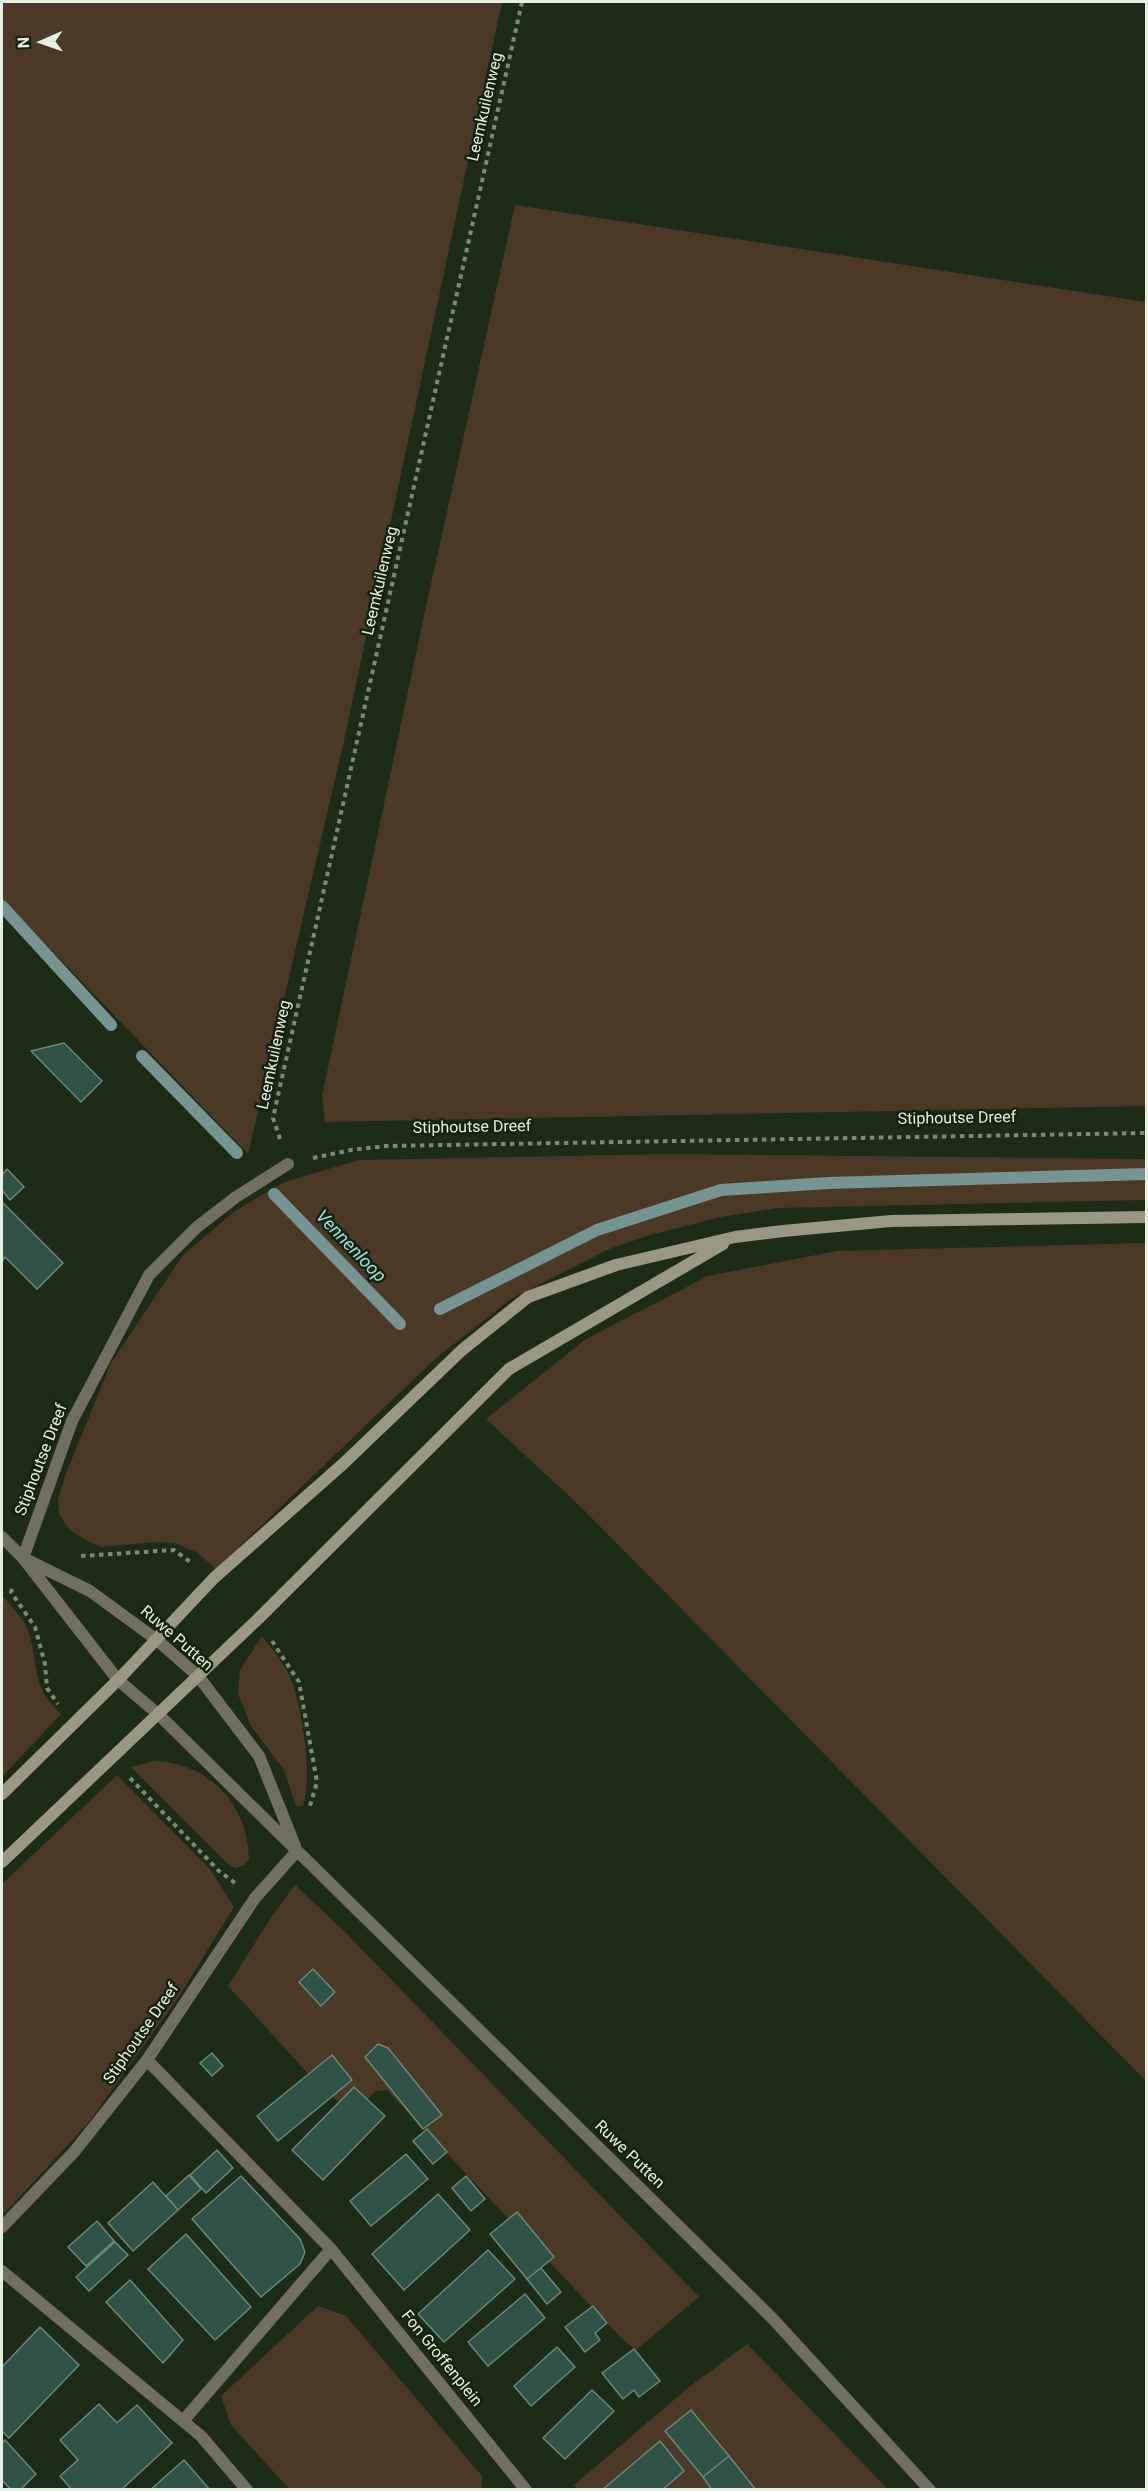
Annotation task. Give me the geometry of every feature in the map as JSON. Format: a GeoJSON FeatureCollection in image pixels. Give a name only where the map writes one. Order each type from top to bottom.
{"type":"FeatureCollection","features":[{"type":"Feature","properties":{"kind":"main road"},"geometry":{"type":"LineString","coordinates":[[2,1794],[118,1680],[214,1578],[343,1464],[462,1350],[528,1297],[616,1265],[735,1237],[891,1221],[1146,1217]]}},
{"type":"Feature","properties":{"kind":"main road"},"geometry":{"type":"LineString","coordinates":[[2,1862],[198,1676],[509,1369],[735,1237]]}},
{"type":"Feature","properties":{"kind":"street","name":"Stiphoutse Dreef"},"geometry":{"type":"LineString","coordinates":[[23,1558],[72,1421],[149,1275],[197,1227],[236,1197],[288,1164]]}},
{"type":"Feature","properties":{"kind":"street","name":"Ruwe Putten"},"geometry":{"type":"LineString","coordinates":[[2,1537],[23,1558],[118,1680],[158,1714],[772,2318],[930,2490]]}},
{"type":"Feature","properties":{"kind":"street","name":"Ruwe Putten"},"geometry":{"type":"LineString","coordinates":[[23,1558],[90,1591],[157,1640],[198,1676],[259,1756],[297,1851]]}},
{"type":"Feature","properties":{"kind":"street","name":"Stiphoutse Dreef"},"geometry":{"type":"LineString","coordinates":[[2,2227],[74,2152],[147,2060],[255,1898],[297,1851]]}},
{"type":"Feature","properties":{"kind":"street","name":"Fon Groffenplein"},"geometry":{"type":"LineString","coordinates":[[147,2060],[331,2249],[526,2490]]}},
{"type":"Feature","properties":{"kind":"street"},"geometry":{"type":"LineString","coordinates":[[183,2421],[331,2249]]}},
{"type":"Feature","properties":{"kind":"street"},"geometry":{"type":"LineString","coordinates":[[2,2271],[201,2436],[247,2490]]}},
{"type":"Feature","properties":{"kind":"path","name":"Leemkuilenweg"},"geometry":{"type":"LineString","coordinates":[[288,1164],[273,1118],[522,2]]}},
{"type":"Feature","properties":{"kind":"path","name":"Stiphoutse Dreef"},"geometry":{"type":"LineString","coordinates":[[288,1164],[351,1150],[386,1146],[1146,1133]]}},
{"type":"Feature","properties":{"kind":"shaded area"},"geometry":{"type":"Polygon","coordinates":[[[2,2],[502,2],[343,745],[248,1154],[2,899],[2,2]]]}},
{"type":"Feature","properties":{"kind":"shaded area"},"geometry":{"type":"Polygon","coordinates":[[[515,205],[1146,302],[1146,1106],[325,1122],[322,1096],[425,611],[515,205]]]}},
{"type":"Feature","properties":{"kind":"shaded area"},"geometry":{"type":"Polygon","coordinates":[[[668,1154],[1146,1159],[1146,1200],[778,1208],[721,1217],[650,1235],[609,1249],[511,1299],[435,1359],[216,1569],[198,1553],[175,1543],[154,1542],[101,1547],[70,1530],[59,1514],[58,1499],[67,1471],[111,1363],[183,1255],[235,1211],[284,1182],[359,1160],[668,1154]]]}},
{"type":"Feature","properties":{"kind":"shaded area"},"geometry":{"type":"Polygon","coordinates":[[[1146,1243],[1146,2081],[582,1508],[486,1419],[586,1339],[708,1276],[837,1251],[1146,1243]]]}},
{"type":"Feature","properties":{"kind":"shaded area"},"geometry":{"type":"Polygon","coordinates":[[[2,1595],[27,1628],[40,1685],[44,1694],[61,1714],[2,1777],[2,1595]]]}},
{"type":"Feature","properties":{"kind":"shaded area"},"geometry":{"type":"Polygon","coordinates":[[[262,1636],[279,1658],[296,1694],[303,1726],[307,1762],[306,1794],[303,1806],[296,1806],[284,1770],[251,1726],[238,1694],[240,1670],[262,1636]]]}},
{"type":"Feature","properties":{"kind":"shaded area"},"geometry":{"type":"Polygon","coordinates":[[[154,1761],[192,1770],[222,1790],[242,1821],[249,1859],[244,1865],[235,1868],[227,1863],[131,1767],[154,1761]]]}},
{"type":"Feature","properties":{"kind":"shaded area"},"geometry":{"type":"Polygon","coordinates":[[[117,1775],[210,1869],[234,1907],[180,1995],[89,2122],[2,2216],[2,1884],[117,1775]]]}},
{"type":"Feature","properties":{"kind":"shaded area"},"geometry":{"type":"Polygon","coordinates":[[[295,1885],[344,1931],[699,2297],[636,2350],[622,2339],[387,2090],[376,2091],[354,2112],[324,2091],[228,1986],[272,1916],[295,1885]]]}},
{"type":"Feature","properties":{"kind":"shaded area"},"geometry":{"type":"Polygon","coordinates":[[[318,2306],[346,2316],[482,2476],[482,2489],[289,2489],[231,2425],[221,2396],[318,2306]]]}},
{"type":"Feature","properties":{"kind":"shaded area"},"geometry":{"type":"Polygon","coordinates":[[[747,2344],[888,2489],[578,2490],[574,2485],[688,2388],[747,2344]]]}},
{"type":"Feature","properties":{"kind":"building"},"geometry":{"type":"Polygon","coordinates":[[[64,1043],[102,1081],[81,1102],[31,1051],[64,1043]]]}},
{"type":"Feature","properties":{"kind":"building"},"geometry":{"type":"Polygon","coordinates":[[[7,1169],[24,1187],[10,1200],[2,1190],[2,1175],[7,1169]]]}},
{"type":"Feature","properties":{"kind":"building"},"geometry":{"type":"Polygon","coordinates":[[[2,1202],[63,1263],[37,1289],[5,1257],[2,1261],[2,1202]]]}},
{"type":"Feature","properties":{"kind":"building"},"geometry":{"type":"Polygon","coordinates":[[[313,1969],[335,1992],[321,2006],[299,1982],[313,1969]]]}},
{"type":"Feature","properties":{"kind":"building"},"geometry":{"type":"Polygon","coordinates":[[[378,2044],[388,2048],[442,2115],[423,2129],[365,2057],[378,2044]]]}},
{"type":"Feature","properties":{"kind":"building"},"geometry":{"type":"Polygon","coordinates":[[[212,2053],[223,2066],[212,2076],[200,2063],[212,2053]]]}},
{"type":"Feature","properties":{"kind":"building"},"geometry":{"type":"Polygon","coordinates":[[[332,2055],[352,2080],[278,2141],[257,2116],[332,2055]]]}},
{"type":"Feature","properties":{"kind":"building"},"geometry":{"type":"Polygon","coordinates":[[[354,2087],[385,2116],[323,2180],[292,2150],[354,2087]]]}},
{"type":"Feature","properties":{"kind":"building"},"geometry":{"type":"Polygon","coordinates":[[[427,2129],[447,2152],[433,2164],[413,2141],[427,2129]]]}},
{"type":"Feature","properties":{"kind":"building"},"geometry":{"type":"Polygon","coordinates":[[[217,2150],[233,2168],[206,2193],[190,2175],[217,2150]]]}},
{"type":"Feature","properties":{"kind":"building"},"geometry":{"type":"Polygon","coordinates":[[[406,2154],[428,2179],[371,2226],[350,2201],[406,2154]]]}},
{"type":"Feature","properties":{"kind":"building"},"geometry":{"type":"Polygon","coordinates":[[[189,2175],[201,2189],[178,2210],[166,2196],[189,2175]]]}},
{"type":"Feature","properties":{"kind":"building"},"geometry":{"type":"Polygon","coordinates":[[[241,2176],[300,2239],[305,2252],[300,2264],[261,2297],[192,2219],[241,2176]]]}},
{"type":"Feature","properties":{"kind":"building"},"geometry":{"type":"Polygon","coordinates":[[[466,2176],[485,2199],[471,2211],[452,2188],[466,2176]]]}},
{"type":"Feature","properties":{"kind":"building"},"geometry":{"type":"Polygon","coordinates":[[[153,2182],[178,2210],[133,2251],[108,2223],[153,2182]]]}},
{"type":"Feature","properties":{"kind":"building"},"geometry":{"type":"Polygon","coordinates":[[[438,2194],[470,2230],[404,2290],[372,2254],[438,2194]]]}},
{"type":"Feature","properties":{"kind":"building"},"geometry":{"type":"Polygon","coordinates":[[[517,2212],[554,2257],[527,2279],[490,2234],[517,2212]]]}},
{"type":"Feature","properties":{"kind":"building"},"geometry":{"type":"Polygon","coordinates":[[[97,2221],[114,2241],[86,2266],[68,2247],[97,2221]]]}},
{"type":"Feature","properties":{"kind":"building"},"geometry":{"type":"Polygon","coordinates":[[[186,2234],[251,2307],[215,2340],[148,2269],[186,2234]]]}},
{"type":"Feature","properties":{"kind":"building"},"geometry":{"type":"Polygon","coordinates":[[[115,2242],[128,2255],[89,2291],[76,2277],[115,2242]]]}},
{"type":"Feature","properties":{"kind":"building"},"geometry":{"type":"Polygon","coordinates":[[[488,2250],[515,2279],[444,2342],[418,2314],[488,2250]]]}},
{"type":"Feature","properties":{"kind":"building"},"geometry":{"type":"Polygon","coordinates":[[[541,2268],[561,2292],[547,2304],[527,2279],[541,2268]]]}},
{"type":"Feature","properties":{"kind":"building"},"geometry":{"type":"Polygon","coordinates":[[[130,2280],[183,2340],[163,2363],[106,2302],[130,2280]]]}},
{"type":"Feature","properties":{"kind":"building"},"geometry":{"type":"Polygon","coordinates":[[[525,2294],[545,2318],[488,2366],[468,2342],[525,2294]]]}},
{"type":"Feature","properties":{"kind":"building"},"geometry":{"type":"Polygon","coordinates":[[[593,2306],[607,2323],[595,2333],[600,2340],[585,2352],[565,2327],[593,2306]]]}},
{"type":"Feature","properties":{"kind":"building"},"geometry":{"type":"Polygon","coordinates":[[[40,2327],[79,2365],[9,2438],[2,2431],[2,2367],[40,2327]]]}},
{"type":"Feature","properties":{"kind":"building"},"geometry":{"type":"Polygon","coordinates":[[[557,2347],[575,2367],[531,2406],[514,2386],[557,2347]]]}},
{"type":"Feature","properties":{"kind":"building"},"geometry":{"type":"Polygon","coordinates":[[[634,2349],[660,2381],[639,2397],[634,2390],[623,2399],[602,2373],[634,2349]]]}},
{"type":"Feature","properties":{"kind":"building"},"geometry":{"type":"Polygon","coordinates":[[[592,2390],[614,2411],[565,2459],[543,2438],[592,2390]]]}},
{"type":"Feature","properties":{"kind":"building"},"geometry":{"type":"Polygon","coordinates":[[[99,2404],[117,2423],[137,2405],[172,2443],[121,2490],[72,2490],[60,2476],[78,2460],[60,2440],[99,2404]]]}},
{"type":"Feature","properties":{"kind":"building"},"geometry":{"type":"Polygon","coordinates":[[[691,2410],[729,2456],[703,2477],[665,2431],[691,2410]]]}},
{"type":"Feature","properties":{"kind":"building"},"geometry":{"type":"Polygon","coordinates":[[[5,2440],[36,2474],[20,2490],[11,2490],[2,2480],[2,2443],[5,2440]]]}},
{"type":"Feature","properties":{"kind":"building"},"geometry":{"type":"Polygon","coordinates":[[[660,2441],[684,2471],[662,2490],[602,2490],[660,2441]]]}},
{"type":"Feature","properties":{"kind":"building"},"geometry":{"type":"Polygon","coordinates":[[[729,2456],[756,2490],[712,2490],[703,2477],[729,2456]]]}},
{"type":"Feature","properties":{"kind":"building"},"geometry":{"type":"Polygon","coordinates":[[[184,2460],[210,2490],[150,2490],[184,2460]]]}},
{"type":"Feature","properties":{"kind":"waterway","name":"Vennenloop"},"geometry":{"type":"LineString","coordinates":[[2,906],[111,1025]]}},
{"type":"Feature","properties":{"kind":"waterway","name":"Vennenloop"},"geometry":{"type":"LineString","coordinates":[[142,1056],[237,1153]]}},
{"type":"Feature","properties":{"kind":"waterway"},"geometry":{"type":"LineString","coordinates":[[440,1309],[597,1230],[721,1190],[828,1183],[1146,1174]]}},
{"type":"Feature","properties":{"kind":"waterway","name":"Vennenloop"},"geometry":{"type":"LineString","coordinates":[[274,1194],[400,1324]]}}]}
